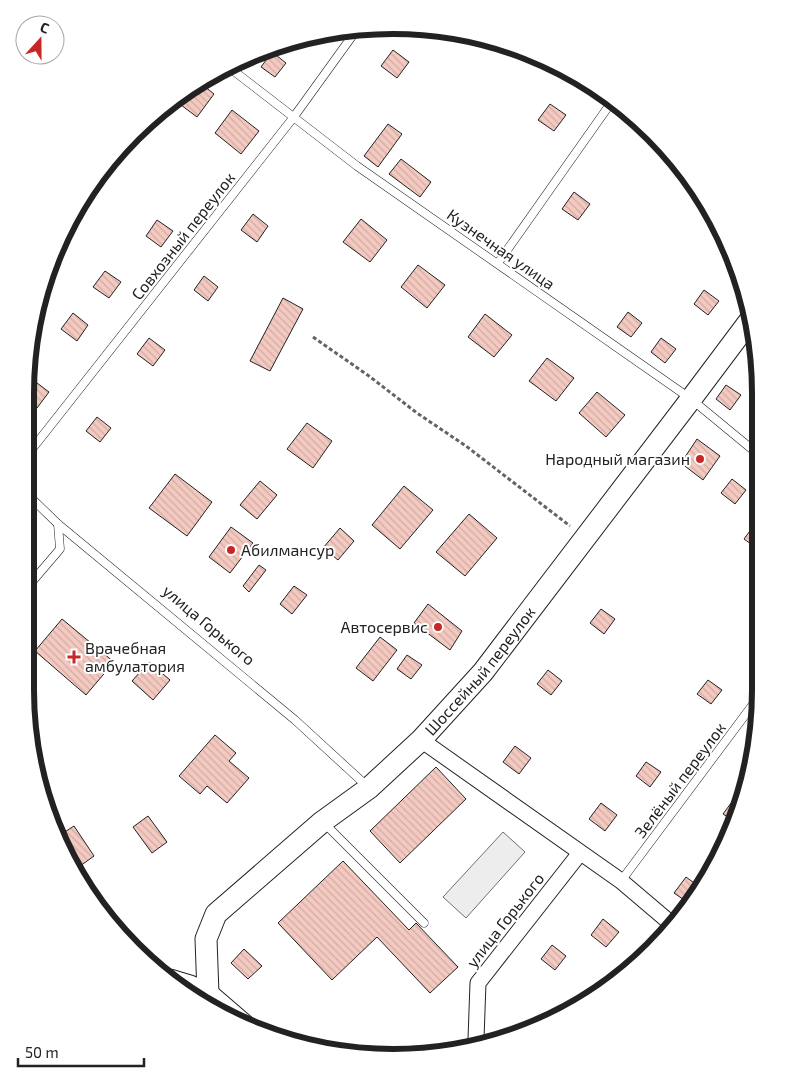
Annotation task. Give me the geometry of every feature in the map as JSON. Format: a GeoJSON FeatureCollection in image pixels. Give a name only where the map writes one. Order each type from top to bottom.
{"type":"FeatureCollection","features":[{"type":"Feature","properties":{"kind":"main road","name":"Шоссейный переулок"},"geometry":{"type":"LineString","coordinates":[[208,994],[206,939],[216,914],[322,822],[369,788],[421,740],[482,672],[746,326]]}},
{"type":"Feature","properties":{"kind":"main road"},"geometry":{"type":"LineString","coordinates":[[193,989],[208,994],[221,1005]]}},
{"type":"Feature","properties":{"kind":"street"},"geometry":{"type":"LineString","coordinates":[[421,740],[621,881],[668,921]]}},
{"type":"Feature","properties":{"kind":"street","name":"улица Горького"},"geometry":{"type":"LineString","coordinates":[[476,1039],[478,983],[580,853]]}},
{"type":"Feature","properties":{"kind":"lane","name":"Совхозный переулок"},"geometry":{"type":"LineString","coordinates":[[34,447],[294,118],[352,37]]}},
{"type":"Feature","properties":{"kind":"lane","name":"Кузнечная улица"},"geometry":{"type":"LineString","coordinates":[[234,71],[357,166],[691,399],[752,450]]}},
{"type":"Feature","properties":{"kind":"lane"},"geometry":{"type":"LineString","coordinates":[[498,263],[609,106]]}},
{"type":"Feature","properties":{"kind":"lane","name":"улица Горького"},"geometry":{"type":"LineString","coordinates":[[34,501],[58,524],[296,720],[369,788]]}},
{"type":"Feature","properties":{"kind":"lane"},"geometry":{"type":"LineString","coordinates":[[34,580],[60,550],[58,524]]}},
{"type":"Feature","properties":{"kind":"lane","name":"Зелёный переулок"},"geometry":{"type":"LineString","coordinates":[[621,881],[751,707]]}},
{"type":"Feature","properties":{"kind":"lane"},"geometry":{"type":"LineString","coordinates":[[322,822],[424,923]]}},
{"type":"Feature","properties":{"kind":"path"},"geometry":{"type":"LineString","coordinates":[[313,337],[369,376],[417,413],[466,446],[585,538]]}},
{"type":"Feature","properties":{"kind":"shaded area"},"geometry":{"type":"Polygon","coordinates":[[[503,832],[525,852],[466,918],[443,897],[503,832]]]}},
{"type":"Feature","properties":{"kind":"building"},"geometry":{"type":"Polygon","coordinates":[[[393,50],[409,62],[397,78],[381,66],[393,50]]]}},
{"type":"Feature","properties":{"kind":"building"},"geometry":{"type":"Polygon","coordinates":[[[275,54],[286,63],[275,77],[261,67],[269,56],[275,54]]]}},
{"type":"Feature","properties":{"kind":"building"},"geometry":{"type":"Polygon","coordinates":[[[205,87],[214,94],[197,117],[180,104],[205,87]]]}},
{"type":"Feature","properties":{"kind":"building"},"geometry":{"type":"Polygon","coordinates":[[[550,104],[566,115],[554,131],[538,120],[550,104]]]}},
{"type":"Feature","properties":{"kind":"building"},"geometry":{"type":"Polygon","coordinates":[[[232,110],[259,131],[241,154],[215,133],[232,110]]]}},
{"type":"Feature","properties":{"kind":"building"},"geometry":{"type":"Polygon","coordinates":[[[388,124],[402,134],[378,167],[364,156],[388,124]]]}},
{"type":"Feature","properties":{"kind":"building"},"geometry":{"type":"Polygon","coordinates":[[[401,159],[431,182],[420,197],[389,174],[401,159]]]}},
{"type":"Feature","properties":{"kind":"building"},"geometry":{"type":"Polygon","coordinates":[[[574,192],[590,204],[578,220],[562,209],[574,192]]]}},
{"type":"Feature","properties":{"kind":"building"},"geometry":{"type":"Polygon","coordinates":[[[253,214],[268,226],[257,242],[241,230],[253,214]]]}},
{"type":"Feature","properties":{"kind":"building"},"geometry":{"type":"Polygon","coordinates":[[[361,219],[387,240],[370,262],[343,242],[361,219]]]}},
{"type":"Feature","properties":{"kind":"building"},"geometry":{"type":"Polygon","coordinates":[[[157,220],[173,231],[161,247],[146,236],[157,220]]]}},
{"type":"Feature","properties":{"kind":"building"},"geometry":{"type":"Polygon","coordinates":[[[418,265],[445,285],[427,308],[401,287],[418,265]]]}},
{"type":"Feature","properties":{"kind":"building"},"geometry":{"type":"Polygon","coordinates":[[[105,271],[121,282],[109,298],[93,287],[105,271]]]}},
{"type":"Feature","properties":{"kind":"building"},"geometry":{"type":"Polygon","coordinates":[[[204,276],[218,287],[208,301],[194,290],[204,276]]]}},
{"type":"Feature","properties":{"kind":"building"},"geometry":{"type":"Polygon","coordinates":[[[704,290],[719,301],[708,315],[694,304],[704,290]]]}},
{"type":"Feature","properties":{"kind":"building"},"geometry":{"type":"Polygon","coordinates":[[[283,298],[303,309],[270,371],[250,361],[283,298]]]}},
{"type":"Feature","properties":{"kind":"building"},"geometry":{"type":"Polygon","coordinates":[[[628,312],[642,323],[631,337],[617,327],[628,312]]]}},
{"type":"Feature","properties":{"kind":"building"},"geometry":{"type":"Polygon","coordinates":[[[73,313],[88,325],[77,341],[61,329],[73,313]]]}},
{"type":"Feature","properties":{"kind":"building"},"geometry":{"type":"Polygon","coordinates":[[[485,314],[512,335],[494,357],[468,337],[485,314]]]}},
{"type":"Feature","properties":{"kind":"building"},"geometry":{"type":"Polygon","coordinates":[[[149,338],[165,350],[153,366],[137,354],[149,338]]]}},
{"type":"Feature","properties":{"kind":"building"},"geometry":{"type":"Polygon","coordinates":[[[661,338],[676,349],[665,363],[651,352],[661,338]]]}},
{"type":"Feature","properties":{"kind":"building"},"geometry":{"type":"Polygon","coordinates":[[[547,358],[574,378],[556,401],[529,381],[547,358]]]}},
{"type":"Feature","properties":{"kind":"building"},"geometry":{"type":"Polygon","coordinates":[[[35,381],[49,392],[37,408],[34,406],[35,381]]]}},
{"type":"Feature","properties":{"kind":"building"},"geometry":{"type":"Polygon","coordinates":[[[726,385],[741,395],[730,410],[716,399],[726,385]]]}},
{"type":"Feature","properties":{"kind":"building"},"geometry":{"type":"Polygon","coordinates":[[[597,392],[625,415],[606,437],[579,413],[597,392]]]}},
{"type":"Feature","properties":{"kind":"building"},"geometry":{"type":"Polygon","coordinates":[[[97,417],[111,428],[100,442],[86,431],[97,417]]]}},
{"type":"Feature","properties":{"kind":"building"},"geometry":{"type":"Polygon","coordinates":[[[307,423],[332,441],[313,468],[287,449],[307,423]]]}},
{"type":"Feature","properties":{"kind":"building","name":"Народный магазин"},"geometry":{"type":"Polygon","coordinates":[[[697,439],[720,456],[703,480],[681,463],[697,439]]]}},
{"type":"Feature","properties":{"kind":"building"},"geometry":{"type":"Polygon","coordinates":[[[175,474],[212,502],[187,536],[149,508],[175,474]]]}},
{"type":"Feature","properties":{"kind":"building"},"geometry":{"type":"Polygon","coordinates":[[[732,479],[746,490],[735,504],[721,493],[732,479]]]}},
{"type":"Feature","properties":{"kind":"building"},"geometry":{"type":"Polygon","coordinates":[[[260,481],[277,495],[257,519],[240,505],[260,481]]]}},
{"type":"Feature","properties":{"kind":"building"},"geometry":{"type":"Polygon","coordinates":[[[404,486],[433,510],[400,549],[372,525],[404,486]]]}},
{"type":"Feature","properties":{"kind":"building"},"geometry":{"type":"Polygon","coordinates":[[[469,514],[497,538],[465,576],[436,552],[469,514]]]}},
{"type":"Feature","properties":{"kind":"building","name":"Абилмансур"},"geometry":{"type":"Polygon","coordinates":[[[231,527],[253,543],[230,573],[209,557],[231,527]]]}},
{"type":"Feature","properties":{"kind":"building"},"geometry":{"type":"Polygon","coordinates":[[[340,528],[354,541],[338,560],[323,548],[340,528]]]}},
{"type":"Feature","properties":{"kind":"building"},"geometry":{"type":"Polygon","coordinates":[[[752,528],[752,545],[744,539],[752,528]]]}},
{"type":"Feature","properties":{"kind":"building"},"geometry":{"type":"Polygon","coordinates":[[[259,565],[266,570],[249,592],[243,586],[259,565]]]}},
{"type":"Feature","properties":{"kind":"building"},"geometry":{"type":"Polygon","coordinates":[[[294,586],[307,595],[292,614],[280,604],[294,586]]]}},
{"type":"Feature","properties":{"kind":"building","name":"Автосервис"},"geometry":{"type":"Polygon","coordinates":[[[428,604],[462,631],[450,650],[414,623],[428,604]]]}},
{"type":"Feature","properties":{"kind":"building"},"geometry":{"type":"Polygon","coordinates":[[[601,609],[615,619],[604,634],[590,623],[601,609]]]}},
{"type":"Feature","properties":{"kind":"building","name":"Врачебная амбулатория"},"geometry":{"type":"Polygon","coordinates":[[[62,619],[114,662],[86,695],[35,651],[62,619]]]}},
{"type":"Feature","properties":{"kind":"building"},"geometry":{"type":"Polygon","coordinates":[[[380,637],[397,650],[373,681],[356,668],[380,637]]]}},
{"type":"Feature","properties":{"kind":"building"},"geometry":{"type":"Polygon","coordinates":[[[407,655],[422,665],[411,679],[397,669],[407,655]]]}},
{"type":"Feature","properties":{"kind":"building"},"geometry":{"type":"Polygon","coordinates":[[[149,662],[170,680],[153,700],[132,681],[149,662]]]}},
{"type":"Feature","properties":{"kind":"building"},"geometry":{"type":"Polygon","coordinates":[[[548,670],[562,681],[551,695],[537,684],[548,670]]]}},
{"type":"Feature","properties":{"kind":"building"},"geometry":{"type":"Polygon","coordinates":[[[708,680],[722,690],[711,704],[697,694],[708,680]]]}},
{"type":"Feature","properties":{"kind":"building"},"geometry":{"type":"Polygon","coordinates":[[[215,735],[236,753],[229,761],[249,778],[227,803],[207,786],[200,794],[179,776],[215,735]]]}},
{"type":"Feature","properties":{"kind":"building"},"geometry":{"type":"Polygon","coordinates":[[[515,746],[531,758],[519,774],[503,762],[515,746]]]}},
{"type":"Feature","properties":{"kind":"building"},"geometry":{"type":"Polygon","coordinates":[[[646,762],[661,772],[650,787],[636,776],[646,762]]]}},
{"type":"Feature","properties":{"kind":"building"},"geometry":{"type":"Polygon","coordinates":[[[436,767],[466,799],[400,863],[370,831],[436,767]]]}},
{"type":"Feature","properties":{"kind":"building"},"geometry":{"type":"Polygon","coordinates":[[[734,799],[735,800],[728,817],[723,814],[734,799]]]}},
{"type":"Feature","properties":{"kind":"building"},"geometry":{"type":"Polygon","coordinates":[[[601,803],[617,815],[605,831],[589,819],[601,803]]]}},
{"type":"Feature","properties":{"kind":"building"},"geometry":{"type":"Polygon","coordinates":[[[148,816],[167,842],[152,853],[133,827],[148,816]]]}},
{"type":"Feature","properties":{"kind":"building"},"geometry":{"type":"Polygon","coordinates":[[[74,826],[94,856],[80,866],[64,833],[74,826]]]}},
{"type":"Feature","properties":{"kind":"building"},"geometry":{"type":"Polygon","coordinates":[[[343,861],[409,930],[416,923],[458,967],[430,993],[377,937],[332,980],[278,923],[343,861]]]}},
{"type":"Feature","properties":{"kind":"building"},"geometry":{"type":"Polygon","coordinates":[[[686,877],[696,884],[684,900],[674,893],[686,877]]]}},
{"type":"Feature","properties":{"kind":"building"},"geometry":{"type":"Polygon","coordinates":[[[603,919],[619,932],[606,947],[591,935],[603,919]]]}},
{"type":"Feature","properties":{"kind":"building"},"geometry":{"type":"Polygon","coordinates":[[[552,945],[566,956],[555,970],[541,959],[552,945]]]}},
{"type":"Feature","properties":{"kind":"building"},"geometry":{"type":"Polygon","coordinates":[[[244,949],[262,966],[248,979],[231,963],[244,949]]]}},
{"type":"Feature","properties":{"kind":"place","name":"Народный магазин"},"geometry":{"type":"Point","coordinates":[700,459]}},
{"type":"Feature","properties":{"kind":"place","name":"Абилмансур"},"geometry":{"type":"Point","coordinates":[231,550]}},
{"type":"Feature","properties":{"kind":"place","name":"Автосервис"},"geometry":{"type":"Point","coordinates":[438,627]}},
{"type":"Feature","properties":{"kind":"place","name":"Врачебная амбулатория"},"geometry":{"type":"Point","coordinates":[74,657]}}]}
